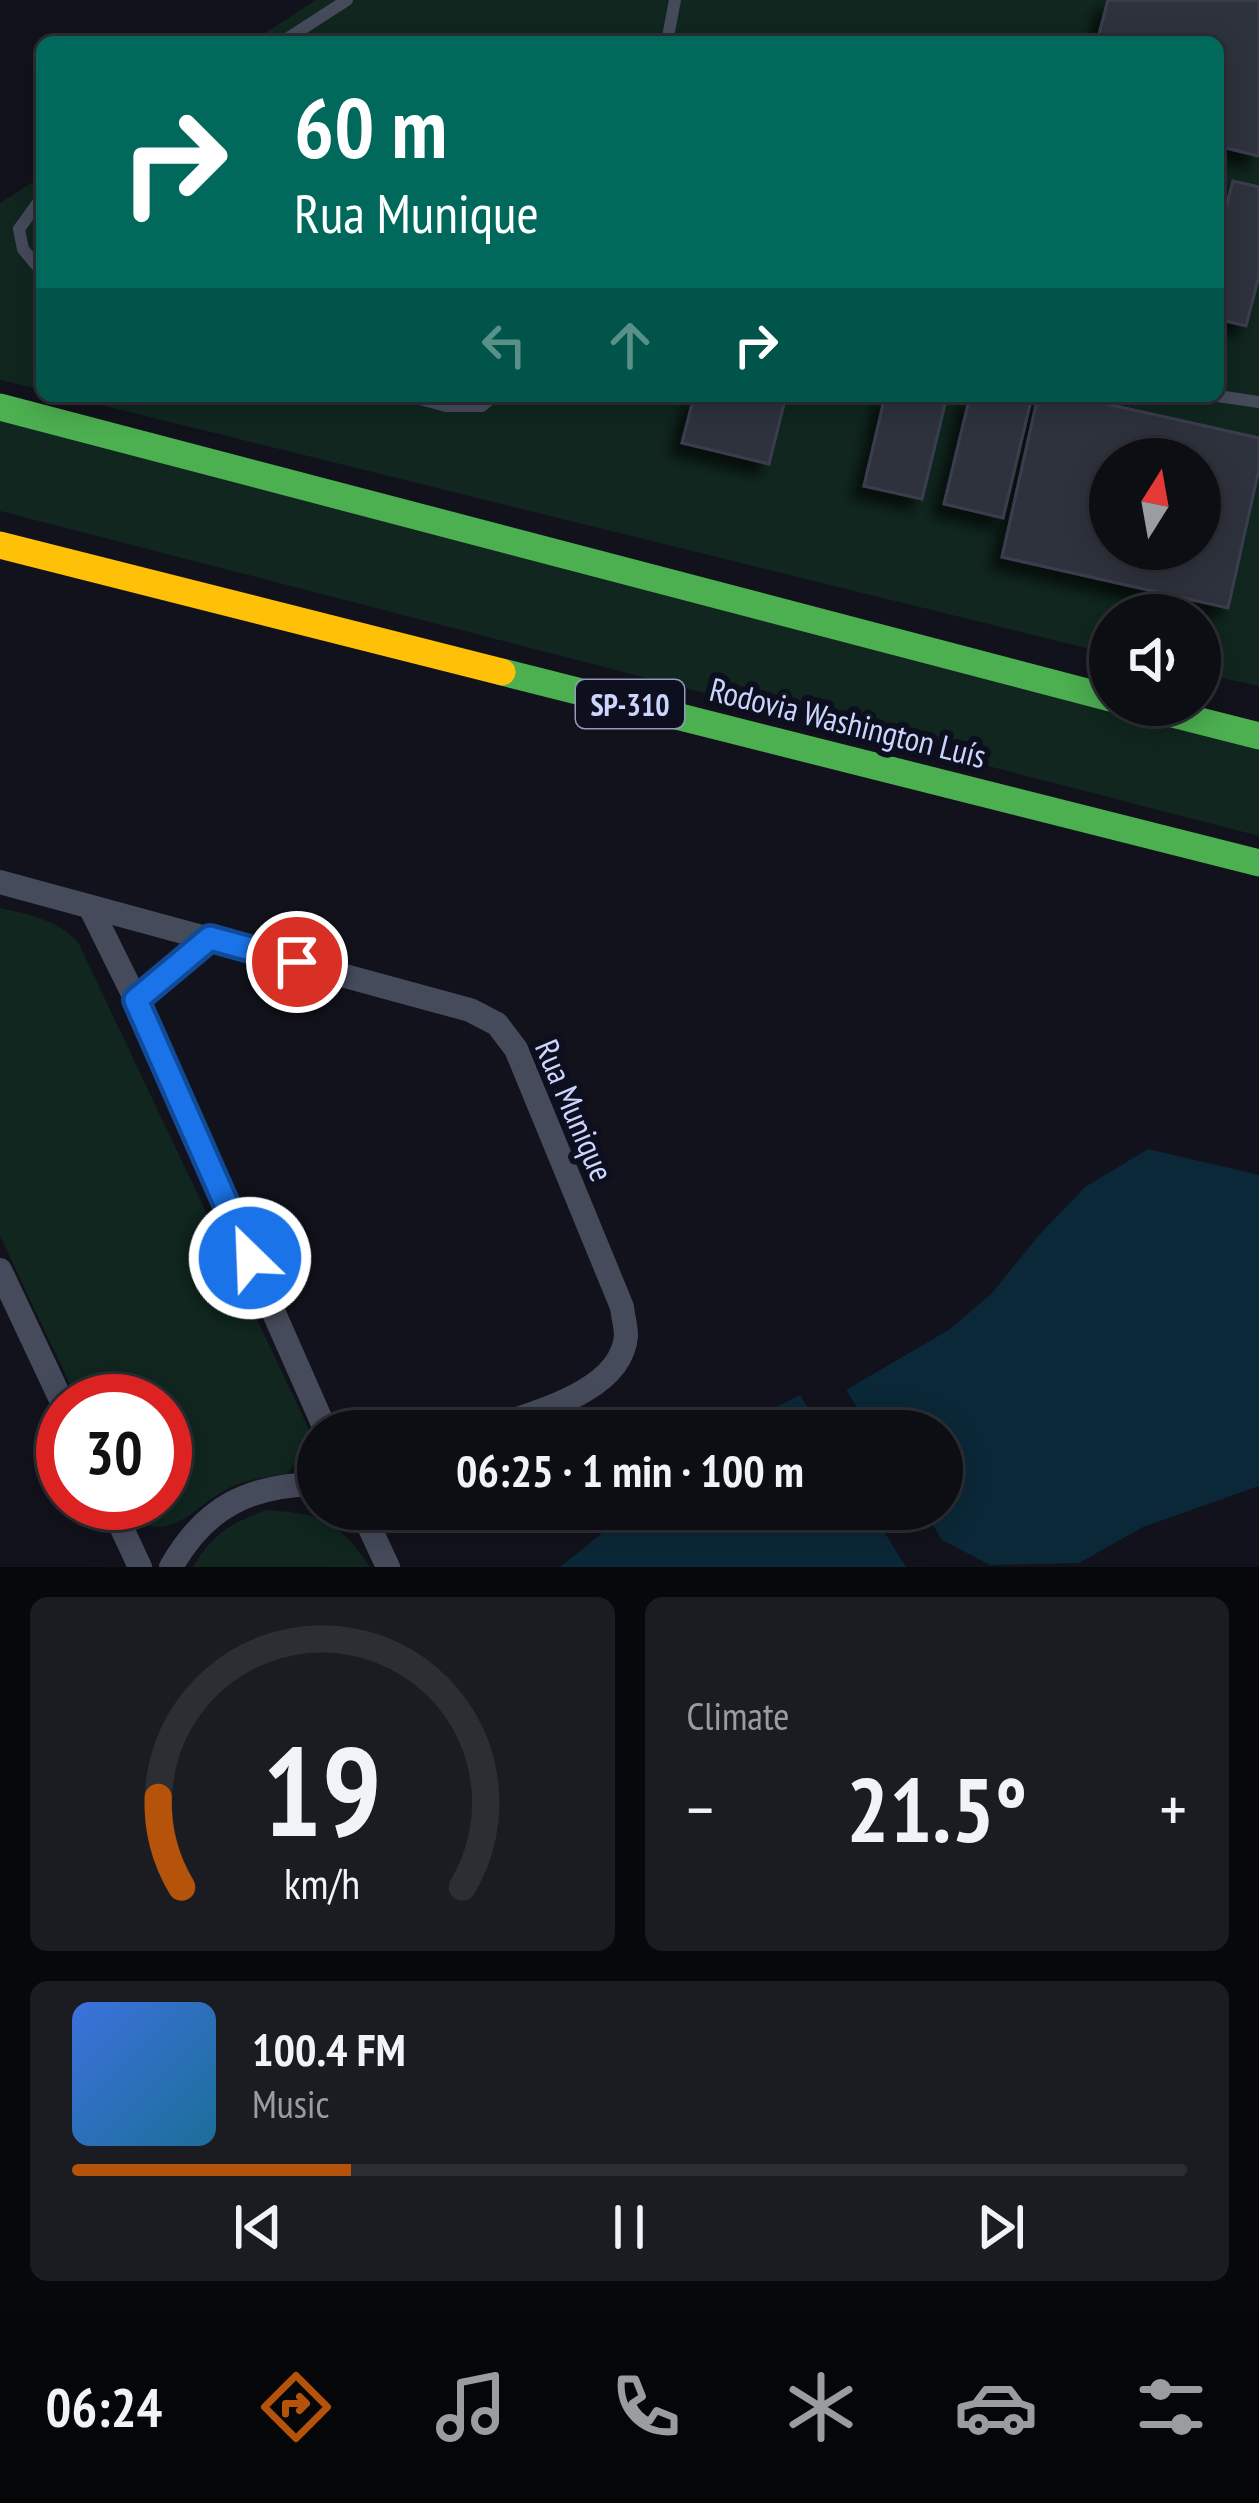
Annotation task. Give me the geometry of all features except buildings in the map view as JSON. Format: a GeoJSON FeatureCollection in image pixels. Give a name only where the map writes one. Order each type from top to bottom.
{"type":"FeatureCollection","features":[{"type":"Feature","properties":{"kind":"highway"},"geometry":{"type":"LineString","coordinates":[[0,407],[1089,692]]}},
{"type":"Feature","properties":{"kind":"highway","name":"Rodovia Washington Luís"},"geometry":{"type":"LineString","coordinates":[[0,545],[1259,863]]}},
{"type":"Feature","properties":{"kind":"highway"},"geometry":{"type":"LineString","coordinates":[[1220,726],[1259,736]]}},
{"type":"Feature","properties":{"kind":"street","name":"Rua Munique"},"geometry":{"type":"LineString","coordinates":[[0,883],[470,1010],[497,1024],[517,1049],[622,1307],[626,1336],[616,1366],[595,1387],[536,1410]]}},
{"type":"Feature","properties":{"kind":"street"},"geometry":{"type":"LineString","coordinates":[[90,907],[136,1000],[317,1410]]}},
{"type":"Feature","properties":{"kind":"street"},"geometry":{"type":"LineString","coordinates":[[136,1000],[210,938]]}},
{"type":"Feature","properties":{"kind":"street"},"geometry":{"type":"LineString","coordinates":[[0,1270],[49,1374]]}},
{"type":"Feature","properties":{"kind":"street"},"geometry":{"type":"LineString","coordinates":[[171,1567],[187,1539],[215,1510],[261,1491],[297,1487]]}},
{"type":"Feature","properties":{"kind":"street"},"geometry":{"type":"LineString","coordinates":[[123,1530],[140,1567]]}},
{"type":"Feature","properties":{"kind":"street"},"geometry":{"type":"LineString","coordinates":[[371,1530],[388,1567]]}},
{"type":"Feature","properties":{"kind":"lane"},"geometry":{"type":"LineString","coordinates":[[291,36],[347,0]]}},
{"type":"Feature","properties":{"kind":"lane"},"geometry":{"type":"LineString","coordinates":[[668,36],[675,0]]}},
{"type":"Feature","properties":{"kind":"lane"},"geometry":{"type":"LineString","coordinates":[[36,205],[19,229],[23,249],[36,265]]}},
{"type":"Feature","properties":{"kind":"lane"},"geometry":{"type":"LineString","coordinates":[[1224,397],[1259,402]]}},
{"type":"Feature","properties":{"kind":"lane"},"geometry":{"type":"LineString","coordinates":[[431,402],[446,406],[487,402]]}},
{"type":"Feature","properties":{"kind":"green space"},"geometry":{"type":"Polygon","coordinates":[[[316,0],[1259,0],[1259,686],[1221,678],[1221,594],[1089,594],[1089,649],[88,402],[1224,402],[1224,36],[260,36],[316,0]]]}},
{"type":"Feature","properties":{"kind":"green space"},"geometry":{"type":"Polygon","coordinates":[[[36,180],[36,389],[0,380],[0,203],[36,180]]]}},
{"type":"Feature","properties":{"kind":"green space"},"geometry":{"type":"Polygon","coordinates":[[[0,419],[1089,704],[1089,726],[1175,726],[1259,748],[1259,836],[0,511],[0,419]]]}},
{"type":"Feature","properties":{"kind":"green space"},"geometry":{"type":"Polygon","coordinates":[[[0,908],[52,923],[78,942],[300,1410],[297,1461],[288,1473],[231,1487],[192,1512],[192,1374],[65,1374],[0,1236],[0,908]]]}},
{"type":"Feature","properties":{"kind":"green space"},"geometry":{"type":"Polygon","coordinates":[[[266,1510],[297,1514],[297,1530],[338,1530],[370,1567],[193,1567],[208,1546],[242,1520],[266,1510]]]}},
{"type":"Feature","properties":{"kind":"water"},"geometry":{"type":"Polygon","coordinates":[[[1148,1149],[1259,1175],[1259,1486],[1143,1527],[1079,1563],[990,1565],[942,1540],[936,1530],[963,1530],[963,1410],[859,1410],[846,1390],[950,1329],[992,1293],[1085,1187],[1148,1149]]]}},
{"type":"Feature","properties":{"kind":"water"},"geometry":{"type":"Polygon","coordinates":[[[800,1395],[809,1410],[769,1410],[800,1395]]]}},
{"type":"Feature","properties":{"kind":"water"},"geometry":{"type":"Polygon","coordinates":[[[606,1530],[883,1530],[906,1567],[560,1567],[606,1530]]]}},
{"type":"Feature","properties":{"kind":"traffic: fast"},"geometry":{"type":"LineString","coordinates":[[0,407],[1089,692]]}},
{"type":"Feature","properties":{"kind":"traffic: fast"},"geometry":{"type":"LineString","coordinates":[[502,672],[1259,863]]}},
{"type":"Feature","properties":{"kind":"traffic: fast"},"geometry":{"type":"LineString","coordinates":[[1220,726],[1259,736]]}},
{"type":"Feature","properties":{"kind":"traffic: slow"},"geometry":{"type":"LineString","coordinates":[[0,545],[502,672]]}},
{"type":"Feature","properties":{"kind":"route"},"geometry":{"type":"LineString","coordinates":[[250,1258],[136,1000],[210,938],[297,962]]}}]}
